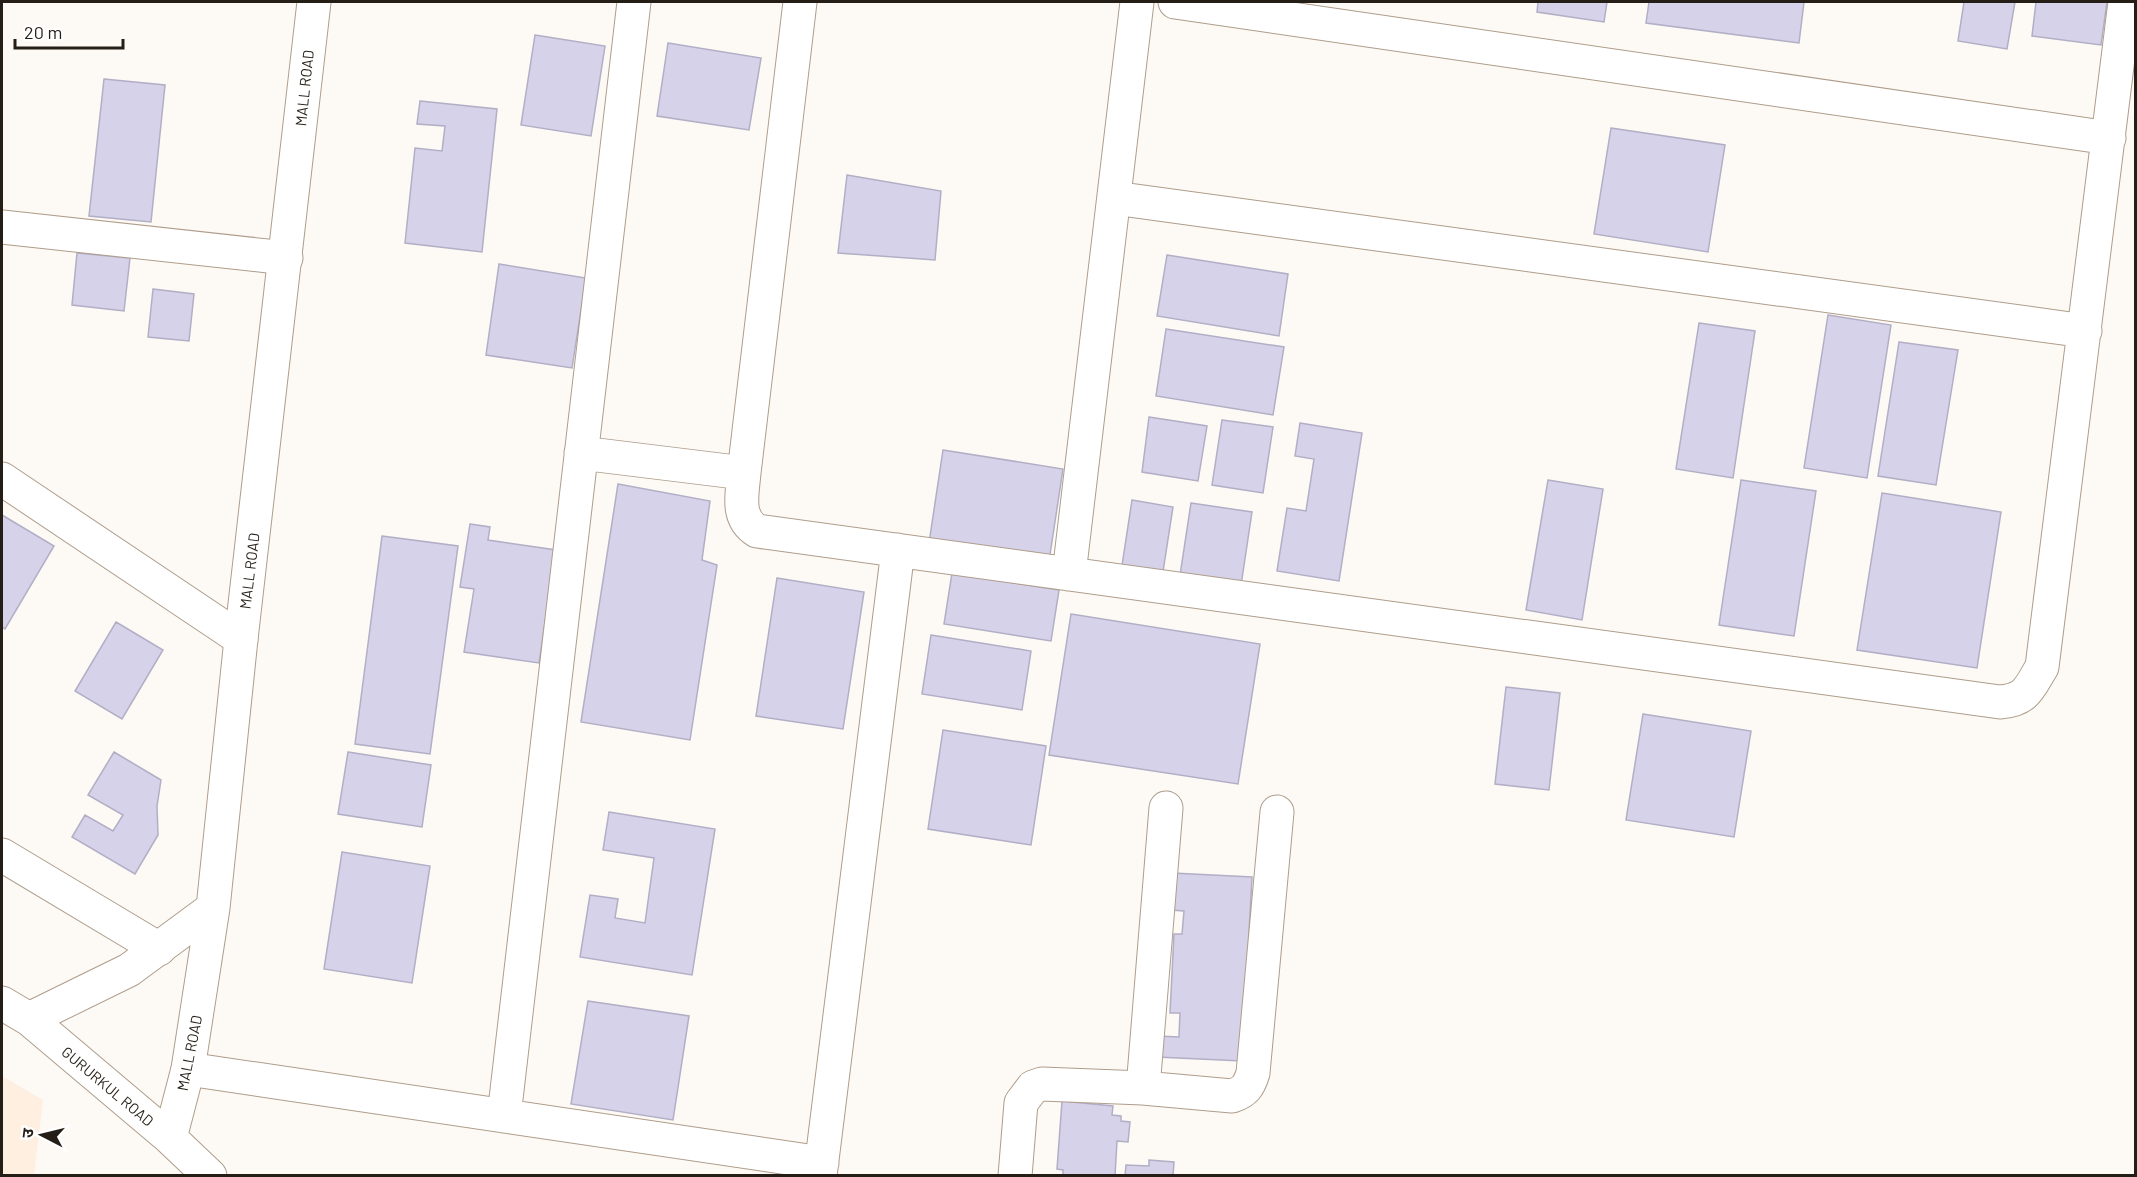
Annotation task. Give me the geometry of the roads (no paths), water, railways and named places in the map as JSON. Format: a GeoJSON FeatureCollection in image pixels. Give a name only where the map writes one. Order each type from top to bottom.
{"type":"FeatureCollection","features":[{"type":"Feature","properties":{"kind":"street","name":"MALL ROAD"},"geometry":{"type":"LineString","coordinates":[[170,1137],[188,1068],[213,909],[241,639],[314,2]]}},
{"type":"Feature","properties":{"kind":"street"},"geometry":{"type":"LineString","coordinates":[[504,1116],[634,2]]}},
{"type":"Feature","properties":{"kind":"street"},"geometry":{"type":"LineString","coordinates":[[800,2],[744,474],[743,514],[748,526],[757,531],[2000,702],[2014,701],[2023,696],[2042,668],[2125,2]]}},
{"type":"Feature","properties":{"kind":"street"},"geometry":{"type":"LineString","coordinates":[[1069,574],[1137,2]]}},
{"type":"Feature","properties":{"kind":"street"},"geometry":{"type":"LineString","coordinates":[[1183,2],[2109,138]]}},
{"type":"Feature","properties":{"kind":"street"},"geometry":{"type":"LineString","coordinates":[[1114,198],[2085,331]]}},
{"type":"Feature","properties":{"kind":"street"},"geometry":{"type":"LineString","coordinates":[[2,227],[285,258]]}},
{"type":"Feature","properties":{"kind":"street"},"geometry":{"type":"LineString","coordinates":[[582,453],[744,474]]}},
{"type":"Feature","properties":{"kind":"street"},"geometry":{"type":"LineString","coordinates":[[2,479],[241,639]]}},
{"type":"Feature","properties":{"kind":"street"},"geometry":{"type":"LineString","coordinates":[[188,1068],[504,1116],[821,1169],[898,550]]}},
{"type":"Feature","properties":{"kind":"street"},"geometry":{"type":"LineString","coordinates":[[1143,1088],[1166,808]]}},
{"type":"Feature","properties":{"kind":"street"},"geometry":{"type":"LineString","coordinates":[[1015,1176],[1021,1103],[1034,1087],[1051,1084],[1143,1088],[1232,1096],[1243,1093],[1250,1085],[1253,1073],[1276,812]]}},
{"type":"Feature","properties":{"kind":"street"},"geometry":{"type":"LineString","coordinates":[[2,855],[159,949]]}},
{"type":"Feature","properties":{"kind":"street"},"geometry":{"type":"LineString","coordinates":[[15,1011],[129,970],[213,909]]}},
{"type":"Feature","properties":{"kind":"street","name":"GURURKUL ROAD"},"geometry":{"type":"LineString","coordinates":[[15,1011],[170,1137],[210,1176]]}}]}
